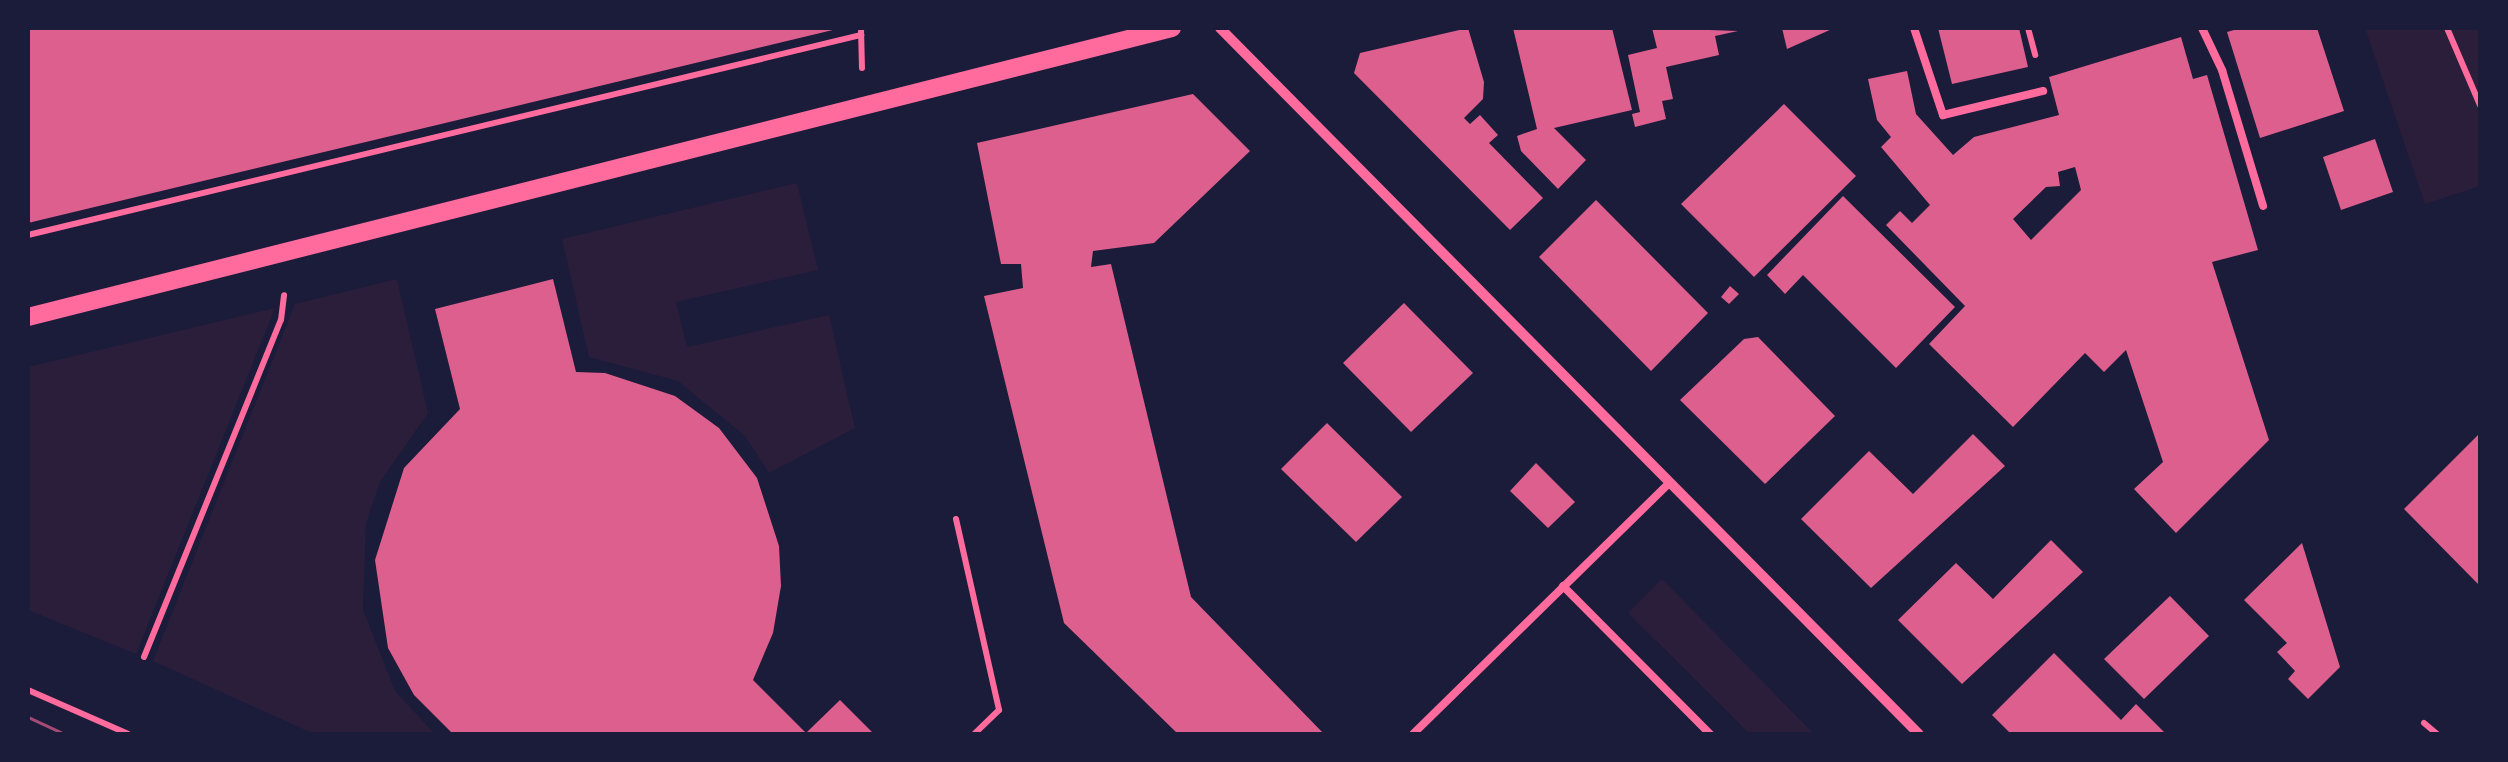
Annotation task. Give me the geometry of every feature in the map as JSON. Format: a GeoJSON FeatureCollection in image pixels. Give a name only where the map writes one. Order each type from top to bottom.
{"type":"FeatureCollection","features":[{"type":"Feature","properties":{"kind":"street"},"geometry":{"type":"LineString","coordinates":[[28,317],[1172,28]]}},
{"type":"Feature","properties":{"kind":"street"},"geometry":{"type":"LineString","coordinates":[[1220,28],[1920,734]]}},
{"type":"Feature","properties":{"kind":"lane"},"geometry":{"type":"LineString","coordinates":[[1914,28],[1943,115],[2044,92]]}},
{"type":"Feature","properties":{"kind":"lane"},"geometry":{"type":"LineString","coordinates":[[2202,28],[2222,70],[2263,206]]}},
{"type":"Feature","properties":{"kind":"lane"},"geometry":{"type":"LineString","coordinates":[[1413,734],[1668,484]]}},
{"type":"Feature","properties":{"kind":"lane"},"geometry":{"type":"LineString","coordinates":[[1563,586],[1710,734]]}},
{"type":"Feature","properties":{"kind":"path"},"geometry":{"type":"LineString","coordinates":[[2447,28],[2480,105]]}},
{"type":"Feature","properties":{"kind":"path"},"geometry":{"type":"LineString","coordinates":[[28,235],[860,35]]}},
{"type":"Feature","properties":{"kind":"path"},"geometry":{"type":"LineString","coordinates":[[144,657],[286,306]]}},
{"type":"Feature","properties":{"kind":"path"},"geometry":{"type":"LineString","coordinates":[[956,518],[999,710],[974,734]]}},
{"type":"Feature","properties":{"kind":"path"},"geometry":{"type":"LineString","coordinates":[[28,690],[128,734]]}},
{"type":"Feature","properties":{"kind":"path"},"geometry":{"type":"LineString","coordinates":[[2424,723],[2437,734]]}},
{"type":"Feature","properties":{"kind":"shaded area"},"geometry":{"type":"Polygon","coordinates":[[[2365,28],[2480,28],[2480,186],[2425,204],[2365,28]]]}},
{"type":"Feature","properties":{"kind":"shaded area"},"geometry":{"type":"Polygon","coordinates":[[[797,183],[818,270],[676,302],[687,347],[829,315],[855,428],[769,473],[745,436],[678,381],[589,357],[562,239],[797,183]]]}},
{"type":"Feature","properties":{"kind":"shaded area"},"geometry":{"type":"Polygon","coordinates":[[[397,279],[428,413],[380,482],[366,524],[363,610],[395,691],[435,734],[314,734],[153,661],[295,304],[397,279]]]}},
{"type":"Feature","properties":{"kind":"shaded area"},"geometry":{"type":"Polygon","coordinates":[[[275,308],[136,654],[28,610],[28,367],[275,308]]]}},
{"type":"Feature","properties":{"kind":"shaded area"},"geometry":{"type":"Polygon","coordinates":[[[1662,579],[1814,734],[1750,734],[1628,613],[1662,579]]]}},
{"type":"Feature","properties":{"kind":"building"},"geometry":{"type":"Polygon","coordinates":[[[28,28],[837,28],[837,29],[28,223],[28,28]]]}},
{"type":"Feature","properties":{"kind":"building"},"geometry":{"type":"Polygon","coordinates":[[[1468,28],[1484,82],[1483,99],[1464,118],[1470,124],[1480,115],[1498,135],[1489,143],[1543,198],[1510,230],[1354,73],[1360,53],[1468,28]]]}},
{"type":"Feature","properties":{"kind":"building"},"geometry":{"type":"Polygon","coordinates":[[[1513,28],[1612,28],[1632,110],[1554,128],[1586,160],[1558,189],[1521,151],[1517,136],[1537,129],[1513,28]]]}},
{"type":"Feature","properties":{"kind":"building"},"geometry":{"type":"Polygon","coordinates":[[[1652,28],[1738,31],[1715,36],[1719,55],[1666,67],[1673,99],[1662,101],[1666,119],[1635,127],[1632,114],[1640,112],[1628,55],[1657,48],[1652,28]]]}},
{"type":"Feature","properties":{"kind":"building"},"geometry":{"type":"Polygon","coordinates":[[[1782,28],[1832,28],[1832,29],[1787,49],[1782,28]]]}},
{"type":"Feature","properties":{"kind":"building"},"geometry":{"type":"Polygon","coordinates":[[[1938,28],[2019,28],[2028,67],[1952,84],[1938,28]]]}},
{"type":"Feature","properties":{"kind":"building"},"geometry":{"type":"Polygon","coordinates":[[[2241,28],[2317,28],[2344,111],[2260,138],[2227,32],[2241,28]]]}},
{"type":"Feature","properties":{"kind":"building"},"geometry":{"type":"Polygon","coordinates":[[[2181,37],[2193,79],[2207,75],[2258,250],[2212,262],[2269,440],[2176,533],[2134,489],[2163,462],[2126,350],[2104,372],[2085,353],[2013,427],[1929,344],[1965,306],[1886,225],[1900,211],[1912,223],[1930,205],[1881,147],[1891,137],[1877,120],[1868,79],[1907,71],[1916,114],[1953,155],[1974,137],[2059,115],[2049,77],[2181,37]],[[2075,167],[2058,172],[2060,186],[2046,187],[2013,219],[2031,240],[2081,190],[2075,167]]]}},
{"type":"Feature","properties":{"kind":"building"},"geometry":{"type":"Polygon","coordinates":[[[1193,94],[1250,151],[1154,243],[1093,251],[1091,267],[1111,264],[1191,597],[1324,734],[1178,734],[1064,623],[984,296],[1023,288],[1021,264],[1001,264],[977,143],[1193,94]]]}},
{"type":"Feature","properties":{"kind":"building"},"geometry":{"type":"Polygon","coordinates":[[[1784,104],[1856,176],[1754,277],[1681,204],[1784,104]]]}},
{"type":"Feature","properties":{"kind":"building"},"geometry":{"type":"Polygon","coordinates":[[[2375,139],[2393,192],[2341,210],[2323,157],[2375,139]]]}},
{"type":"Feature","properties":{"kind":"building"},"geometry":{"type":"Polygon","coordinates":[[[1843,196],[1955,307],[1896,368],[1803,275],[1785,294],[1767,275],[1843,196]]]}},
{"type":"Feature","properties":{"kind":"building"},"geometry":{"type":"Polygon","coordinates":[[[1596,200],[1708,313],[1651,371],[1539,257],[1596,200]]]}},
{"type":"Feature","properties":{"kind":"building"},"geometry":{"type":"Polygon","coordinates":[[[553,279],[576,372],[605,373],[675,396],[719,428],[757,478],[779,546],[781,586],[773,633],[753,680],[806,733],[840,700],[874,734],[453,734],[414,695],[388,648],[375,560],[404,468],[460,409],[435,309],[553,279]]]}},
{"type":"Feature","properties":{"kind":"building"},"geometry":{"type":"Polygon","coordinates":[[[1730,286],[1739,294],[1729,304],[1721,297],[1730,286]]]}},
{"type":"Feature","properties":{"kind":"building"},"geometry":{"type":"Polygon","coordinates":[[[1404,303],[1473,373],[1411,432],[1343,363],[1404,303]]]}},
{"type":"Feature","properties":{"kind":"building"},"geometry":{"type":"Polygon","coordinates":[[[1758,337],[1835,416],[1765,484],[1680,400],[1744,339],[1758,337]]]}},
{"type":"Feature","properties":{"kind":"building"},"geometry":{"type":"Polygon","coordinates":[[[1327,423],[1402,497],[1356,542],[1281,469],[1327,423]]]}},
{"type":"Feature","properties":{"kind":"building"},"geometry":{"type":"Polygon","coordinates":[[[2480,433],[2480,586],[2404,509],[2480,433]]]}},
{"type":"Feature","properties":{"kind":"building"},"geometry":{"type":"Polygon","coordinates":[[[1973,434],[2005,466],[1871,588],[1801,519],[1869,451],[1913,494],[1973,434]]]}},
{"type":"Feature","properties":{"kind":"building"},"geometry":{"type":"Polygon","coordinates":[[[1536,463],[1575,502],[1548,528],[1510,491],[1536,463]]]}},
{"type":"Feature","properties":{"kind":"building"},"geometry":{"type":"Polygon","coordinates":[[[2051,540],[2083,572],[1962,684],[1898,620],[1956,563],[1993,599],[2051,540]]]}},
{"type":"Feature","properties":{"kind":"building"},"geometry":{"type":"Polygon","coordinates":[[[2302,543],[2340,667],[2308,699],[2288,679],[2295,671],[2277,652],[2287,643],[2244,600],[2302,543]]]}},
{"type":"Feature","properties":{"kind":"building"},"geometry":{"type":"Polygon","coordinates":[[[2170,596],[2209,636],[2144,699],[2104,659],[2170,596]]]}},
{"type":"Feature","properties":{"kind":"building"},"geometry":{"type":"Polygon","coordinates":[[[2054,653],[2121,720],[2136,704],[2166,734],[2011,734],[1992,715],[2054,653]]]}},
{"type":"Feature","properties":{"kind":"tram line"},"geometry":{"type":"LineString","coordinates":[[28,717],[65,734]]}}]}
